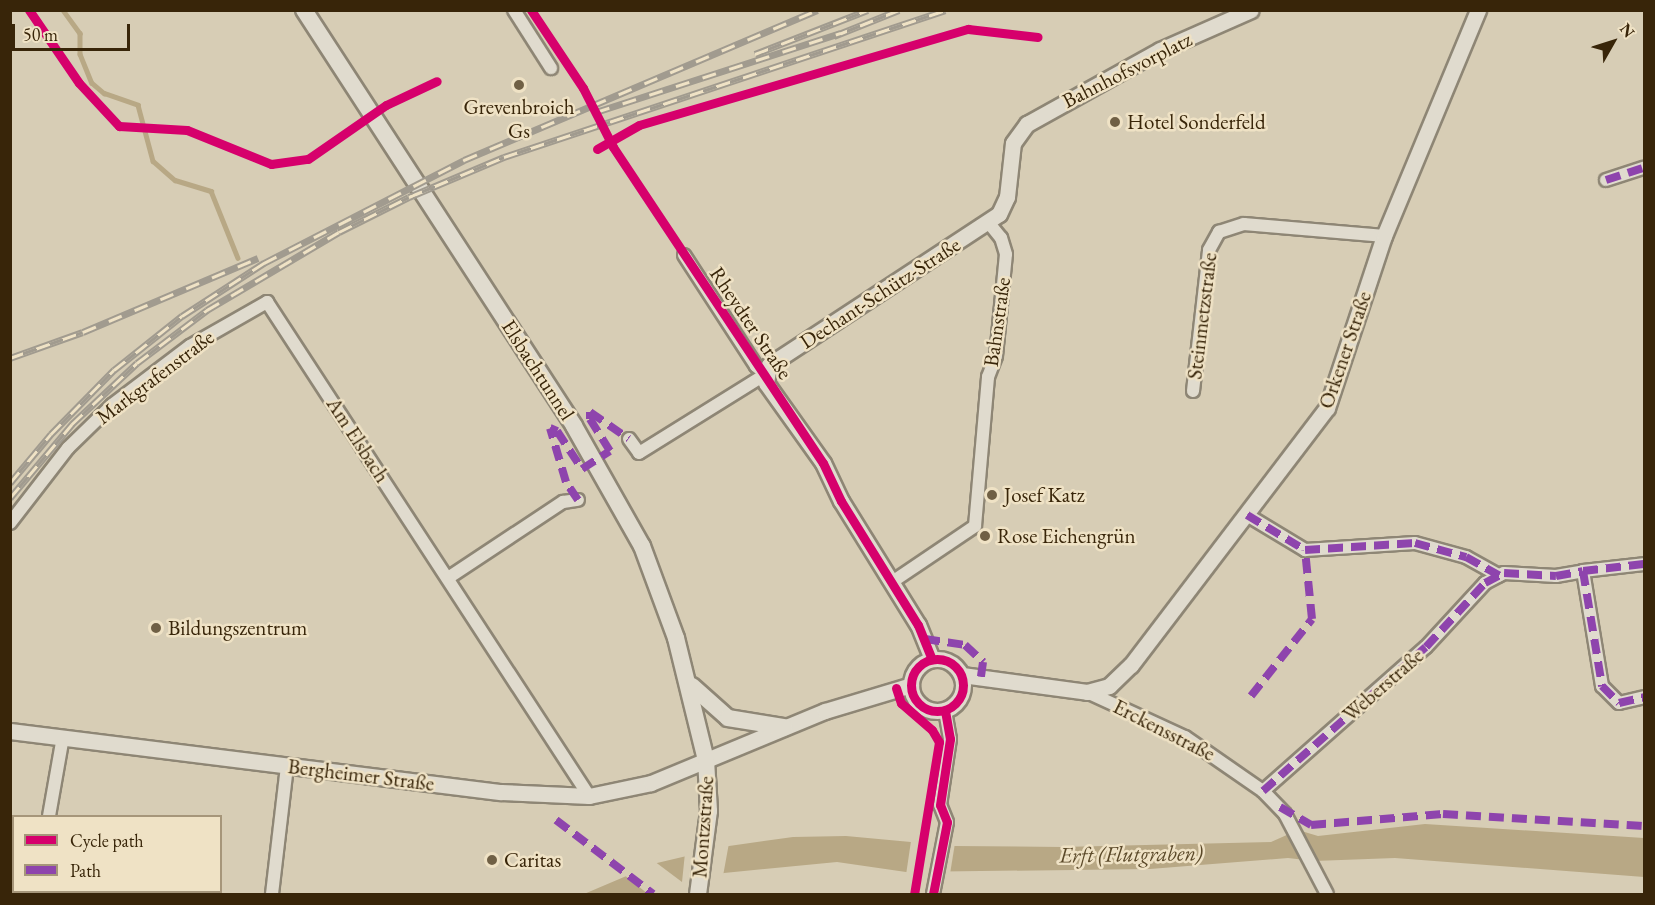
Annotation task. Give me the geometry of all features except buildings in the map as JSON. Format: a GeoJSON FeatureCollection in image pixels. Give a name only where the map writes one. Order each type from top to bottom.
{"type":"FeatureCollection","features":[{"type":"Feature","properties":{"kind":"main road","name":"Elsbachtunnel"},"geometry":{"type":"LineString","coordinates":[[304,10],[608,480],[658,583],[689,683],[706,760]]}},
{"type":"Feature","properties":{"kind":"main road"},"geometry":{"type":"LineString","coordinates":[[689,683],[728,718],[784,727]]}},
{"type":"Feature","properties":{"kind":"main road","name":"Montzstraße"},"geometry":{"type":"LineString","coordinates":[[698,892],[709,802],[706,760]]}},
{"type":"Feature","properties":{"kind":"street"},"geometry":{"type":"LineString","coordinates":[[514,10],[551,68]]}},
{"type":"Feature","properties":{"kind":"street","name":"Bahnhofsvorplatz"},"geometry":{"type":"LineString","coordinates":[[989,223],[1006,201],[1013,143],[1024,126],[1042,113],[1160,50],[1251,10]]}},
{"type":"Feature","properties":{"kind":"street","name":"Orkener Straße"},"geometry":{"type":"LineString","coordinates":[[1087,692],[1109,686],[1124,674],[1327,408],[1384,236],[1478,10]]}},
{"type":"Feature","properties":{"kind":"street"},"geometry":{"type":"LineString","coordinates":[[1606,180],[1644,168]]}},
{"type":"Feature","properties":{"kind":"street","name":"Dechant-Schütz-Straße"},"geometry":{"type":"LineString","coordinates":[[629,439],[639,453],[765,374],[769,365],[989,223]]}},
{"type":"Feature","properties":{"kind":"street","name":"Bahnstraße"},"geometry":{"type":"LineString","coordinates":[[892,582],[968,533],[978,512],[988,377],[996,356],[1006,254],[1001,238],[989,223]]}},
{"type":"Feature","properties":{"kind":"street","name":"Steinmetzstraße"},"geometry":{"type":"LineString","coordinates":[[1193,391],[1209,250],[1219,232],[1245,224],[1384,236]]}},
{"type":"Feature","properties":{"kind":"street","name":"Rheydter Straße"},"geometry":{"type":"LineString","coordinates":[[684,255],[756,366],[765,374],[766,383],[823,464],[841,501],[918,625],[932,659]]}},
{"type":"Feature","properties":{"kind":"street","name":"Markgrafenstraße"},"geometry":{"type":"LineString","coordinates":[[10,523],[68,448],[112,405],[190,346],[267,302]]}},
{"type":"Feature","properties":{"kind":"street","name":"Am Elsbach"},"geometry":{"type":"LineString","coordinates":[[267,302],[589,796]]}},
{"type":"Feature","properties":{"kind":"street"},"geometry":{"type":"LineString","coordinates":[[448,578],[563,502],[578,500]]}},
{"type":"Feature","properties":{"kind":"street"},"geometry":{"type":"LineString","coordinates":[[1247,515],[1305,550],[1415,543],[1466,557],[1499,574],[1556,576],[1644,564]]}},
{"type":"Feature","properties":{"kind":"street"},"geometry":{"type":"LineString","coordinates":[[1583,571],[1602,686],[1619,703],[1644,697]]}},
{"type":"Feature","properties":{"kind":"street","name":"Weberstraße"},"geometry":{"type":"LineString","coordinates":[[1263,791],[1426,647],[1485,584],[1499,574]]}},
{"type":"Feature","properties":{"kind":"street"},"geometry":{"type":"LineString","coordinates":[[932,659],[950,662],[962,675],[962,696],[945,710],[922,706],[911,685],[917,669],[932,659]]}},
{"type":"Feature","properties":{"kind":"street","name":"Erckensstraße"},"geometry":{"type":"LineString","coordinates":[[962,675],[1087,692],[1185,737],[1263,791],[1288,820],[1327,894]]}},
{"type":"Feature","properties":{"kind":"street","name":"Bergheimer Straße"},"geometry":{"type":"LineString","coordinates":[[10,731],[501,792],[589,796],[651,783],[860,698],[911,685]]}},
{"type":"Feature","properties":{"kind":"street"},"geometry":{"type":"LineString","coordinates":[[934,890],[946,822],[940,805],[950,739],[945,710]]}},
{"type":"Feature","properties":{"kind":"street"},"geometry":{"type":"LineString","coordinates":[[49,815],[63,737]]}},
{"type":"Feature","properties":{"kind":"street"},"geometry":{"type":"LineString","coordinates":[[272,894],[287,766]]}},
{"type":"Feature","properties":{"kind":"water","name":"Erft (Flutgraben)"},"geometry":{"type":"Polygon","coordinates":[[[1425,824],[1644,838],[1644,877],[1395,858],[1314,861],[1288,858],[1150,869],[906,872],[837,862],[724,873],[660,894],[584,894],[657,863],[729,846],[793,837],[846,836],[954,846],[1062,847],[1271,842],[1298,830],[1318,836],[1425,824]]]}},
{"type":"Feature","properties":{"kind":"pier"},"geometry":{"type":"Polygon","coordinates":[[[911,841],[955,843],[950,874],[906,875],[911,841]]]}},
{"type":"Feature","properties":{"kind":"pier"},"geometry":{"type":"Polygon","coordinates":[[[729,843],[723,876],[669,894],[648,894],[623,874],[654,861],[682,882],[685,853],[729,843]]]}},
{"type":"Feature","properties":{"kind":"waterway"},"geometry":{"type":"LineString","coordinates":[[63,10],[80,33],[80,54],[92,83],[104,93],[138,105],[153,161],[175,180],[211,191],[238,258]]}},
{"type":"Feature","properties":{"kind":"railway"},"geometry":{"type":"LineString","coordinates":[[10,483],[51,434],[114,370],[182,316],[264,263],[464,160],[817,10]]}},
{"type":"Feature","properties":{"kind":"railway"},"geometry":{"type":"LineString","coordinates":[[755,54],[868,10]]}},
{"type":"Feature","properties":{"kind":"railway"},"geometry":{"type":"LineString","coordinates":[[834,36],[899,10]]}},
{"type":"Feature","properties":{"kind":"railway"},"geometry":{"type":"LineString","coordinates":[[10,498],[72,424],[137,363],[207,310],[339,232],[409,197],[504,157],[945,10]]}},
{"type":"Feature","properties":{"kind":"railway"},"geometry":{"type":"LineString","coordinates":[[596,112],[841,33]]}},
{"type":"Feature","properties":{"kind":"railway"},"geometry":{"type":"LineString","coordinates":[[10,358],[83,332],[258,258]]}},
{"type":"Feature","properties":{"kind":"marked path"},"geometry":{"type":"LineString","coordinates":[[1606,180],[1644,168]]}},
{"type":"Feature","properties":{"kind":"marked path"},"geometry":{"type":"LineString","coordinates":[[578,500],[566,482],[550,428],[557,431],[582,469],[610,451],[590,419],[590,412],[629,439]]}},
{"type":"Feature","properties":{"kind":"marked path"},"geometry":{"type":"LineString","coordinates":[[1247,515],[1305,550],[1415,543],[1466,557],[1499,575]]}},
{"type":"Feature","properties":{"kind":"marked path"},"geometry":{"type":"LineString","coordinates":[[1251,696],[1312,619],[1305,550]]}},
{"type":"Feature","properties":{"kind":"marked path"},"geometry":{"type":"LineString","coordinates":[[1583,571],[1644,564]]}},
{"type":"Feature","properties":{"kind":"marked path"},"geometry":{"type":"LineString","coordinates":[[1263,791],[1426,647],[1485,583],[1504,573],[1556,576],[1583,571],[1602,686],[1619,703],[1644,697]]}},
{"type":"Feature","properties":{"kind":"marked path"},"geometry":{"type":"LineString","coordinates":[[925,639],[965,645],[983,662],[981,677]]}},
{"type":"Feature","properties":{"kind":"marked path"},"geometry":{"type":"LineString","coordinates":[[1280,807],[1311,825],[1443,814],[1644,826]]}},
{"type":"Feature","properties":{"kind":"marked path"},"geometry":{"type":"LineString","coordinates":[[556,820],[653,894]]}},
{"type":"Feature","properties":{"kind":"cycle path"},"geometry":{"type":"LineString","coordinates":[[29,10],[79,83],[119,126],[187,130],[271,164],[308,159],[386,105],[437,81]]}},
{"type":"Feature","properties":{"kind":"cycle path"},"geometry":{"type":"LineString","coordinates":[[531,10],[583,88],[613,147],[823,463],[841,501],[918,625],[932,659]]}},
{"type":"Feature","properties":{"kind":"cycle path"},"geometry":{"type":"LineString","coordinates":[[597,149],[639,125],[968,29],[1038,37]]}},
{"type":"Feature","properties":{"kind":"cycle path"},"geometry":{"type":"LineString","coordinates":[[932,659],[942,659],[956,666],[963,685],[956,704],[942,711],[932,711],[922,707],[915,700],[911,690],[911,680],[915,670],[922,663],[932,659]]}},
{"type":"Feature","properties":{"kind":"cycle path"},"geometry":{"type":"LineString","coordinates":[[896,688],[901,703],[932,730],[939,742],[914,894]]}},
{"type":"Feature","properties":{"kind":"cycle path"},"geometry":{"type":"LineString","coordinates":[[933,894],[947,822],[940,805],[950,739],[945,710]]}},
{"type":"Feature","properties":{"kind":"place","name":"Grevenbroich Gs"},"geometry":{"type":"Point","coordinates":[519,85]}},
{"type":"Feature","properties":{"kind":"place","name":"Hotel Sonderfeld"},"geometry":{"type":"Point","coordinates":[1115,122]}},
{"type":"Feature","properties":{"kind":"place","name":"Josef Katz"},"geometry":{"type":"Point","coordinates":[992,495]}},
{"type":"Feature","properties":{"kind":"place","name":"Rose Eichengrün"},"geometry":{"type":"Point","coordinates":[985,536]}},
{"type":"Feature","properties":{"kind":"place","name":"Bildungszentrum"},"geometry":{"type":"Point","coordinates":[156,628]}},
{"type":"Feature","properties":{"kind":"place","name":"Caritas"},"geometry":{"type":"Point","coordinates":[492,860]}}]}
